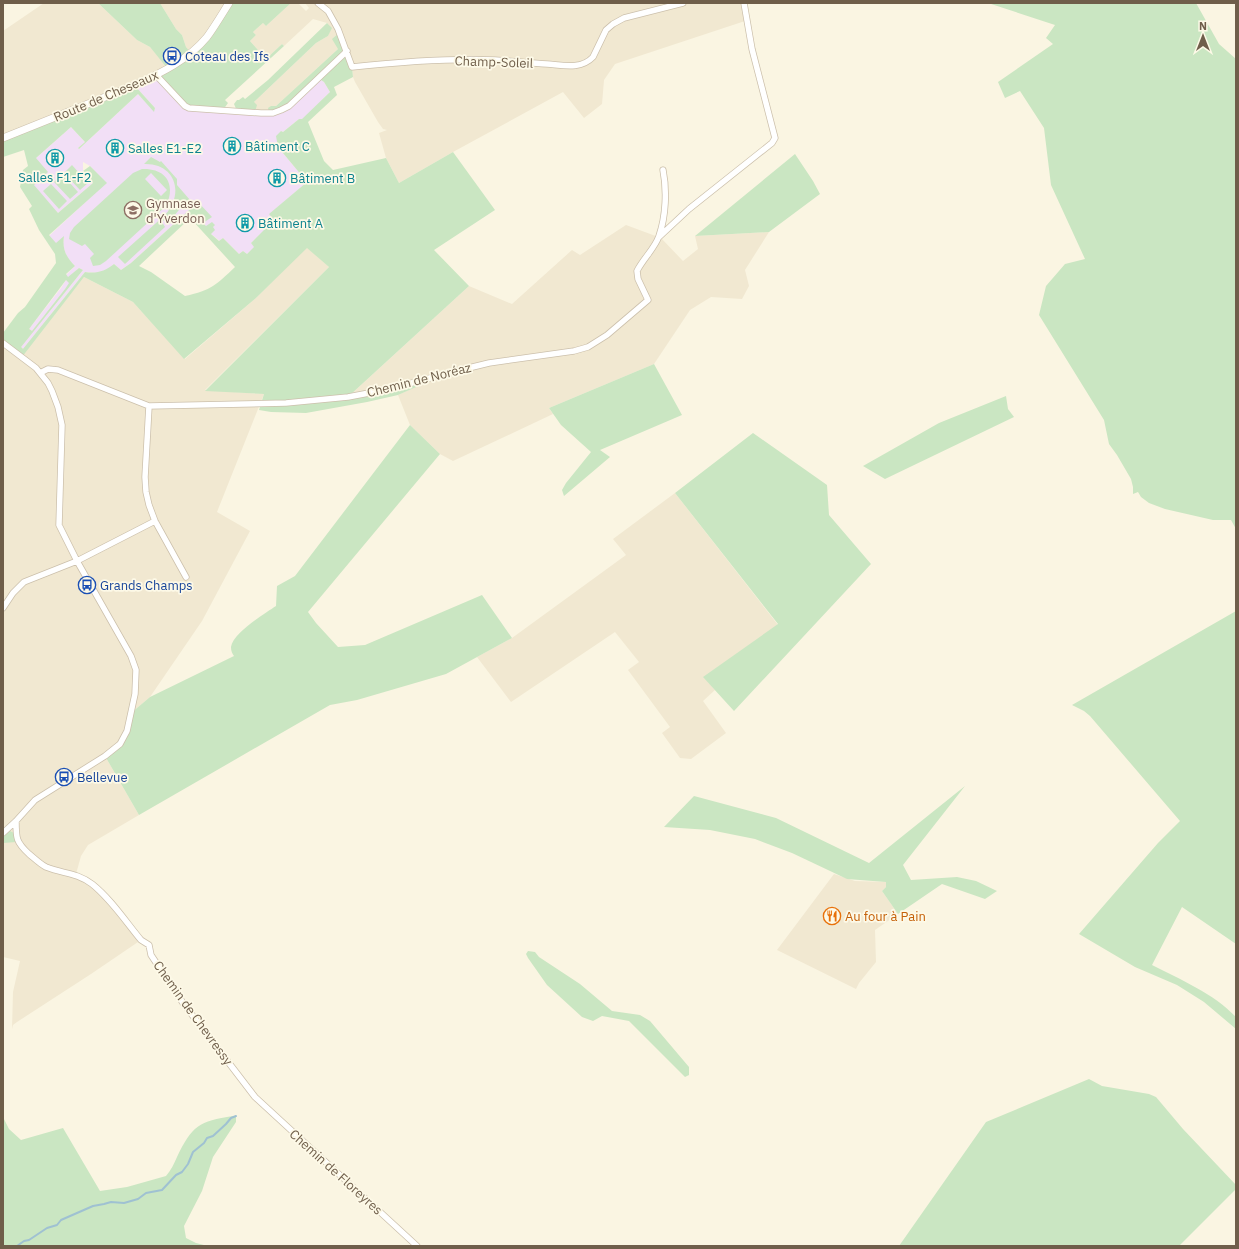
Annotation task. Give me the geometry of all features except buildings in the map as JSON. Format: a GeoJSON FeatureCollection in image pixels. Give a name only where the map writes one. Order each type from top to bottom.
{"type":"FeatureCollection","features":[{"type":"Feature","properties":{"kind":"street","name":"Route de Cheseaux"},"geometry":{"type":"LineString","coordinates":[[3,138],[156,75],[181,61],[207,36],[229,3]]}},
{"type":"Feature","properties":{"kind":"street","name":"Champ-Soleil"},"geometry":{"type":"LineString","coordinates":[[320,3],[328,10],[338,29],[352,67],[441,60],[495,60],[576,66],[590,61],[606,30],[613,24],[624,18],[683,3]]}},
{"type":"Feature","properties":{"kind":"street"},"geometry":{"type":"LineString","coordinates":[[659,237],[689,209],[772,143],[775,138],[752,49],[744,3]]}},
{"type":"Feature","properties":{"kind":"street"},"geometry":{"type":"LineString","coordinates":[[156,75],[185,106],[189,108],[273,113],[289,106],[347,51]]}},
{"type":"Feature","properties":{"kind":"street","name":"Chemin de Noréaz"},"geometry":{"type":"LineString","coordinates":[[40,373],[48,369],[58,370],[149,406],[286,403],[348,397],[390,389],[448,372],[489,363],[574,351],[588,347],[607,335],[648,300],[638,279],[637,271],[659,237],[664,199],[665,181],[663,170]]}},
{"type":"Feature","properties":{"kind":"street"},"geometry":{"type":"LineString","coordinates":[[3,343],[40,373],[52,391],[61,419],[62,442],[59,525],[77,561],[127,648],[136,670],[136,685],[127,731],[124,738],[116,748],[45,793],[3,833]]}},
{"type":"Feature","properties":{"kind":"street"},"geometry":{"type":"LineString","coordinates":[[149,406],[146,488],[149,505],[155,522],[186,577]]}},
{"type":"Feature","properties":{"kind":"street"},"geometry":{"type":"LineString","coordinates":[[3,608],[13,593],[24,582],[77,561],[155,522]]}},
{"type":"Feature","properties":{"kind":"street","name":"Chemin de Chevressy"},"geometry":{"type":"LineString","coordinates":[[16,821],[17,835],[20,846],[34,859],[46,867],[76,874],[91,884],[102,893],[141,940],[149,945],[151,955],[183,1003],[255,1097]]}},
{"type":"Feature","properties":{"kind":"street","name":"Chemin de Floreyres"},"geometry":{"type":"LineString","coordinates":[[255,1097],[417,1246]]}},
{"type":"Feature","properties":{"kind":"shaded area"},"geometry":{"type":"Polygon","coordinates":[[[44,3],[98,3],[137,40],[150,47],[168,68],[3,138],[3,31],[44,3]]]}},
{"type":"Feature","properties":{"kind":"shaded area"},"geometry":{"type":"Polygon","coordinates":[[[160,3],[229,3],[190,53],[186,47],[182,35],[176,29],[160,3]]]}},
{"type":"Feature","properties":{"kind":"shaded area"},"geometry":{"type":"Polygon","coordinates":[[[291,3],[298,3],[306,11],[309,8],[305,3],[744,3],[748,20],[615,64],[604,80],[602,104],[584,118],[563,92],[399,183],[386,158],[379,133],[387,130],[383,129],[378,122],[355,82],[352,67],[338,49],[276,106],[271,106],[269,113],[255,112],[254,102],[316,43],[328,36],[331,28],[327,23],[313,19],[284,46],[282,44],[266,59],[250,41],[256,35],[253,32],[263,23],[266,26],[291,3]]]}},
{"type":"Feature","properties":{"kind":"shaded area","name":"Gymnase d'Yverdon"},"geometry":{"type":"Polygon","coordinates":[[[156,75],[185,106],[273,113],[318,78],[324,82],[330,92],[302,120],[299,119],[283,132],[281,131],[278,147],[307,182],[270,214],[275,220],[251,243],[255,247],[247,254],[243,251],[239,254],[223,238],[220,241],[211,234],[203,222],[198,202],[131,263],[121,270],[114,264],[108,269],[98,273],[85,272],[23,349],[21,347],[83,270],[79,268],[68,278],[66,275],[75,266],[68,259],[65,252],[63,244],[64,237],[56,244],[49,236],[106,183],[90,166],[83,162],[83,171],[93,183],[58,213],[33,185],[35,159],[71,127],[85,142],[78,148],[79,149],[138,94],[154,111],[155,108],[136,87],[156,75]]]}},
{"type":"Feature","properties":{"kind":"shaded area"},"geometry":{"type":"Polygon","coordinates":[[[626,225],[661,238],[683,261],[698,249],[695,236],[769,232],[745,270],[749,286],[742,299],[711,297],[690,310],[654,364],[549,408],[553,414],[453,461],[440,454],[410,425],[398,395],[444,374],[348,397],[469,286],[512,304],[572,250],[580,255],[626,225]]]}},
{"type":"Feature","properties":{"kind":"shaded area"},"geometry":{"type":"Polygon","coordinates":[[[307,247],[329,267],[205,390],[264,394],[217,512],[250,531],[202,621],[150,697],[131,713],[124,738],[105,756],[139,815],[88,845],[81,856],[76,874],[91,884],[141,940],[17,1022],[13,1025],[12,1029],[13,992],[20,961],[3,957],[3,343],[56,312],[84,277],[133,302],[185,359],[256,298],[307,247]]]}},
{"type":"Feature","properties":{"kind":"shaded area"},"geometry":{"type":"Polygon","coordinates":[[[66,280],[70,283],[32,331],[29,329],[61,288],[66,280]]]}},
{"type":"Feature","properties":{"kind":"shaded area"},"geometry":{"type":"Polygon","coordinates":[[[675,493],[778,625],[704,677],[715,690],[703,701],[726,733],[691,759],[680,758],[662,733],[670,727],[628,670],[639,662],[615,632],[511,702],[477,657],[512,638],[626,555],[613,539],[675,493]]]}},
{"type":"Feature","properties":{"kind":"shaded area"},"geometry":{"type":"Polygon","coordinates":[[[834,874],[855,881],[886,882],[886,887],[882,891],[898,914],[875,930],[876,962],[856,989],[777,950],[834,874]]]}},
{"type":"Feature","properties":{"kind":"green space"},"geometry":{"type":"Polygon","coordinates":[[[98,3],[160,3],[176,29],[182,35],[186,47],[191,53],[229,3],[291,3],[266,26],[263,23],[253,32],[256,35],[250,41],[266,59],[282,44],[284,46],[225,100],[228,103],[223,110],[189,108],[156,75],[167,68],[150,47],[137,40],[98,3]]]}},
{"type":"Feature","properties":{"kind":"green space"},"geometry":{"type":"Polygon","coordinates":[[[988,3],[1196,3],[1219,44],[1236,59],[1236,529],[1231,520],[1213,520],[1165,509],[1149,503],[1141,497],[1138,492],[1133,494],[1131,479],[1109,444],[1104,420],[1039,315],[1046,286],[1065,264],[1085,259],[1051,185],[1044,128],[1020,91],[1005,98],[998,82],[1053,44],[1046,38],[1055,25],[988,3]]]}},
{"type":"Feature","properties":{"kind":"green space"},"geometry":{"type":"Polygon","coordinates":[[[327,23],[332,28],[328,36],[316,43],[254,102],[257,105],[255,112],[237,111],[234,104],[237,100],[243,97],[245,99],[268,80],[327,23]]]}},
{"type":"Feature","properties":{"kind":"green space"},"geometry":{"type":"Polygon","coordinates":[[[339,33],[352,67],[353,77],[334,87],[337,95],[308,122],[324,161],[333,170],[386,158],[399,183],[453,152],[495,210],[434,250],[469,286],[349,396],[448,373],[398,395],[306,413],[271,412],[259,410],[264,394],[205,391],[329,267],[307,248],[256,298],[184,359],[133,302],[84,277],[22,357],[3,343],[3,333],[18,313],[25,307],[56,263],[55,254],[39,230],[29,209],[32,206],[20,187],[23,170],[28,166],[24,150],[3,157],[3,138],[136,87],[155,108],[154,112],[138,94],[79,149],[78,148],[85,142],[71,127],[36,158],[48,172],[34,185],[58,213],[93,183],[83,171],[90,166],[107,183],[49,235],[56,243],[64,236],[65,252],[75,266],[66,274],[68,277],[79,268],[83,270],[21,347],[23,349],[85,272],[93,273],[101,271],[114,264],[121,270],[131,263],[198,202],[212,217],[203,223],[206,226],[212,222],[215,225],[213,227],[215,230],[211,234],[219,241],[223,238],[239,254],[243,251],[247,254],[254,247],[251,243],[274,220],[269,214],[307,182],[278,147],[276,136],[299,119],[302,119],[330,92],[324,82],[318,78],[289,106],[269,113],[268,108],[271,106],[276,106],[338,49],[332,39],[339,33]],[[188,220],[139,266],[151,272],[185,296],[208,289],[235,267],[192,220],[188,220]],[[66,280],[29,329],[32,331],[65,289],[69,283],[66,280]]]}},
{"type":"Feature","properties":{"kind":"green space"},"geometry":{"type":"Polygon","coordinates":[[[795,154],[820,194],[769,232],[695,236],[795,154]]]}},
{"type":"Feature","properties":{"kind":"green space"},"geometry":{"type":"Polygon","coordinates":[[[151,157],[160,162],[161,161],[177,179],[177,185],[190,200],[183,205],[174,216],[175,218],[169,224],[165,219],[162,222],[165,227],[125,264],[118,257],[165,215],[175,198],[174,181],[170,174],[163,168],[155,165],[144,164],[151,157]]]}},
{"type":"Feature","properties":{"kind":"green space"},"geometry":{"type":"Polygon","coordinates":[[[72,165],[88,183],[80,190],[64,173],[72,165]]]}},
{"type":"Feature","properties":{"kind":"green space"},"geometry":{"type":"Polygon","coordinates":[[[142,169],[151,169],[158,171],[167,179],[170,191],[166,206],[106,261],[100,265],[93,266],[90,258],[94,254],[85,244],[82,246],[69,239],[70,233],[74,227],[133,173],[142,169]],[[151,173],[145,179],[161,196],[167,190],[151,173]]]}},
{"type":"Feature","properties":{"kind":"green space"},"geometry":{"type":"Polygon","coordinates":[[[62,174],[78,192],[70,199],[54,182],[62,174]]]}},
{"type":"Feature","properties":{"kind":"green space"},"geometry":{"type":"Polygon","coordinates":[[[51,184],[67,201],[59,209],[43,191],[51,184]]]}},
{"type":"Feature","properties":{"kind":"green space"},"geometry":{"type":"Polygon","coordinates":[[[654,364],[682,415],[600,450],[610,457],[564,496],[562,490],[566,483],[591,452],[561,425],[549,408],[654,364]]]}},
{"type":"Feature","properties":{"kind":"green space"},"geometry":{"type":"Polygon","coordinates":[[[1006,396],[1008,409],[1014,417],[885,479],[863,466],[939,423],[1006,396]]]}},
{"type":"Feature","properties":{"kind":"green space"},"geometry":{"type":"Polygon","coordinates":[[[410,425],[440,454],[308,612],[338,647],[365,645],[482,595],[512,638],[446,674],[357,700],[330,705],[139,815],[105,756],[120,744],[131,713],[150,697],[234,656],[231,647],[237,636],[250,624],[276,606],[277,586],[295,576],[410,425]]]}},
{"type":"Feature","properties":{"kind":"green space"},"geometry":{"type":"Polygon","coordinates":[[[753,433],[827,485],[829,515],[871,564],[734,711],[703,677],[778,624],[675,493],[753,433]]]}},
{"type":"Feature","properties":{"kind":"green space"},"geometry":{"type":"Polygon","coordinates":[[[1236,611],[1236,944],[1182,907],[1152,965],[1207,994],[1227,1008],[1236,1017],[1236,1029],[1204,1002],[1177,985],[1135,967],[1079,934],[1158,843],[1180,821],[1090,716],[1072,705],[1236,611]]]}},
{"type":"Feature","properties":{"kind":"green space"},"geometry":{"type":"Polygon","coordinates":[[[965,786],[903,865],[911,880],[957,877],[976,881],[997,891],[985,899],[942,884],[898,914],[882,891],[886,887],[886,882],[847,879],[792,853],[755,839],[710,830],[664,827],[694,796],[776,818],[869,863],[965,786]]]}},
{"type":"Feature","properties":{"kind":"green space"},"geometry":{"type":"Polygon","coordinates":[[[10,831],[14,833],[16,842],[3,843],[3,837],[10,831]]]}},
{"type":"Feature","properties":{"kind":"green space"},"geometry":{"type":"Polygon","coordinates":[[[528,951],[535,952],[539,957],[580,984],[612,1011],[640,1015],[650,1021],[689,1067],[689,1075],[685,1077],[629,1021],[602,1016],[593,1021],[582,1017],[547,985],[528,958],[526,954],[528,951]]]}},
{"type":"Feature","properties":{"kind":"green space"},"geometry":{"type":"Polygon","coordinates":[[[1089,1079],[1102,1086],[1149,1094],[1156,1097],[1183,1129],[1236,1185],[1236,1189],[1179,1246],[899,1246],[986,1122],[1089,1079]]]}},
{"type":"Feature","properties":{"kind":"green space"},"geometry":{"type":"Polygon","coordinates":[[[233,1116],[236,1117],[236,1122],[213,1157],[202,1191],[184,1226],[186,1238],[196,1243],[208,1246],[3,1246],[3,1117],[9,1129],[21,1140],[63,1128],[100,1191],[127,1187],[166,1176],[187,1138],[192,1132],[204,1123],[233,1116]]]}},
{"type":"Feature","properties":{"kind":"waterway"},"geometry":{"type":"LineString","coordinates":[[17,1246],[47,1228],[57,1225],[61,1220],[93,1206],[111,1202],[124,1203],[138,1199],[146,1193],[162,1190],[176,1175],[182,1172],[188,1164],[193,1152],[204,1143],[207,1138],[213,1136],[231,1118],[236,1116]]}},
{"type":"Feature","properties":{"kind":"place","name":"Coteau des Ifs"},"geometry":{"type":"Point","coordinates":[172,56]}},
{"type":"Feature","properties":{"kind":"place","name":"Bâtiment C"},"geometry":{"type":"Point","coordinates":[232,146]}},
{"type":"Feature","properties":{"kind":"place","name":"Salles E1-E2"},"geometry":{"type":"Point","coordinates":[115,148]}},
{"type":"Feature","properties":{"kind":"place","name":"Salles F1-F2"},"geometry":{"type":"Point","coordinates":[55,158]}},
{"type":"Feature","properties":{"kind":"place","name":"Bâtiment B"},"geometry":{"type":"Point","coordinates":[277,178]}},
{"type":"Feature","properties":{"kind":"place","name":"Gymnase d'Yverdon"},"geometry":{"type":"Point","coordinates":[133,210]}},
{"type":"Feature","properties":{"kind":"place","name":"Bâtiment A"},"geometry":{"type":"Point","coordinates":[245,223]}},
{"type":"Feature","properties":{"kind":"place","name":"Grands Champs"},"geometry":{"type":"Point","coordinates":[87,585]}},
{"type":"Feature","properties":{"kind":"place","name":"Bellevue"},"geometry":{"type":"Point","coordinates":[64,777]}},
{"type":"Feature","properties":{"kind":"place","name":"Au four à Pain"},"geometry":{"type":"Point","coordinates":[832,916]}}]}
